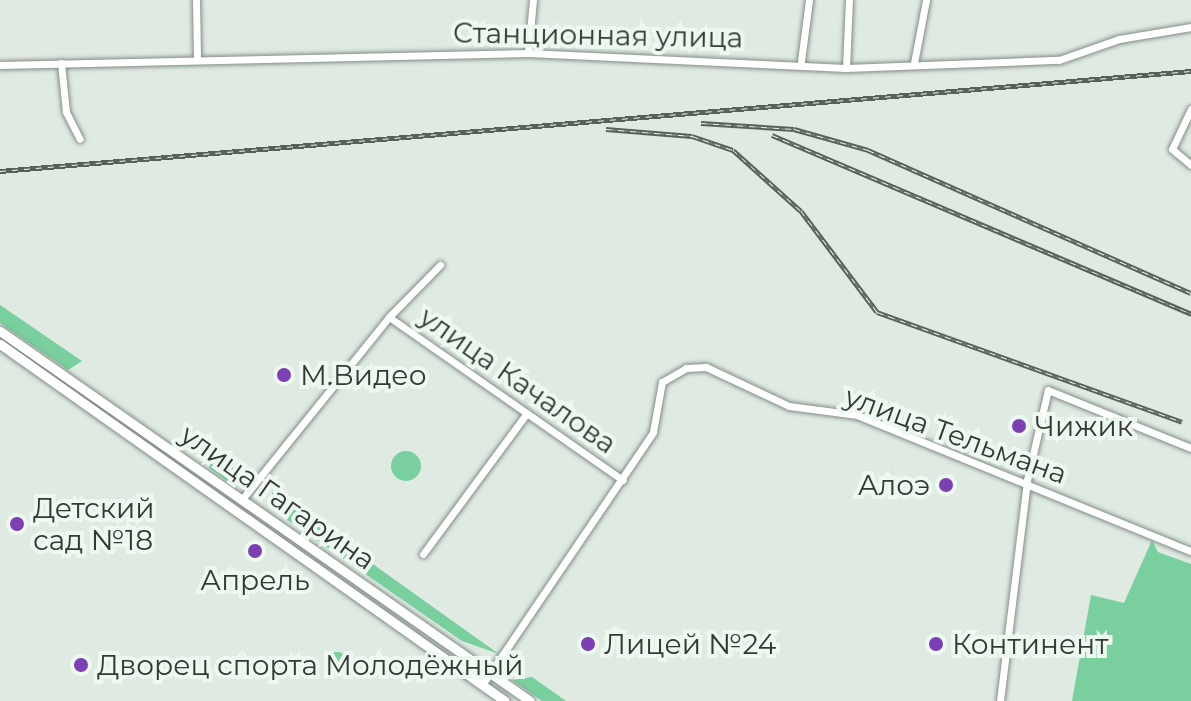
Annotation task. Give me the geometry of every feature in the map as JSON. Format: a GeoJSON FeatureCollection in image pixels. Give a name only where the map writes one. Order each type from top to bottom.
{"type":"FeatureCollection","features":[{"type":"Feature","properties":{"kind":"main road","name":"улица Гагарина"},"geometry":{"type":"LineString","coordinates":[[0,331],[530,701]]}},
{"type":"Feature","properties":{"kind":"main road","name":"улица Гагарина"},"geometry":{"type":"LineString","coordinates":[[0,344],[505,701]]}},
{"type":"Feature","properties":{"kind":"main road"},"geometry":{"type":"LineString","coordinates":[[99,414],[106,404]]}},
{"type":"Feature","properties":{"kind":"street"},"geometry":{"type":"LineString","coordinates":[[196,0],[197,57]]}},
{"type":"Feature","properties":{"kind":"street"},"geometry":{"type":"LineString","coordinates":[[528,53],[533,0]]}},
{"type":"Feature","properties":{"kind":"street"},"geometry":{"type":"LineString","coordinates":[[801,61],[809,0]]}},
{"type":"Feature","properties":{"kind":"street"},"geometry":{"type":"LineString","coordinates":[[846,68],[849,0]]}},
{"type":"Feature","properties":{"kind":"street"},"geometry":{"type":"LineString","coordinates":[[914,63],[926,0]]}},
{"type":"Feature","properties":{"kind":"street","name":"Станционная улица"},"geometry":{"type":"LineString","coordinates":[[0,65],[197,57],[528,53],[801,61],[846,68],[914,63],[1059,60],[1119,39],[1191,27]]}},
{"type":"Feature","properties":{"kind":"street"},"geometry":{"type":"LineString","coordinates":[[61,63],[66,112],[80,139]]}},
{"type":"Feature","properties":{"kind":"street"},"geometry":{"type":"LineString","coordinates":[[1191,109],[1172,149],[1191,165]]}},
{"type":"Feature","properties":{"kind":"street"},"geometry":{"type":"LineString","coordinates":[[243,498],[389,317],[440,265]]}},
{"type":"Feature","properties":{"kind":"street","name":"улица Качалова"},"geometry":{"type":"LineString","coordinates":[[389,317],[623,480]]}},
{"type":"Feature","properties":{"kind":"street","name":"улица Тельмана"},"geometry":{"type":"LineString","coordinates":[[623,480],[653,432],[662,382],[679,370],[706,367],[789,406],[857,415],[1027,480],[1191,551]]}},
{"type":"Feature","properties":{"kind":"street"},"geometry":{"type":"LineString","coordinates":[[1000,701],[1027,480],[1048,390],[1191,448]]}},
{"type":"Feature","properties":{"kind":"street"},"geometry":{"type":"LineString","coordinates":[[423,554],[527,413]]}},
{"type":"Feature","properties":{"kind":"street"},"geometry":{"type":"LineString","coordinates":[[482,685],[623,480]]}},
{"type":"Feature","properties":{"kind":"green space"},"geometry":{"type":"Polygon","coordinates":[[[0,305],[82,361],[68,370],[0,323],[0,305]]]}},
{"type":"Feature","properties":{"kind":"green space"},"geometry":{"type":"Polygon","coordinates":[[[406,451],[417,455],[421,466],[417,477],[406,481],[395,477],[391,466],[395,455],[406,451]]]}},
{"type":"Feature","properties":{"kind":"green space"},"geometry":{"type":"Polygon","coordinates":[[[214,454],[248,478],[245,484],[234,486],[209,468],[214,454]]]}},
{"type":"Feature","properties":{"kind":"green space"},"geometry":{"type":"Polygon","coordinates":[[[272,492],[499,654],[462,641],[273,510],[272,492]]]}},
{"type":"Feature","properties":{"kind":"green space"},"geometry":{"type":"Polygon","coordinates":[[[1152,540],[1158,552],[1191,564],[1191,701],[1072,701],[1091,595],[1124,603],[1152,540]]]}},
{"type":"Feature","properties":{"kind":"green space"},"geometry":{"type":"Polygon","coordinates":[[[337,652],[346,655],[349,664],[346,673],[337,676],[328,673],[325,664],[328,655],[337,652]]]}},
{"type":"Feature","properties":{"kind":"green space"},"geometry":{"type":"Polygon","coordinates":[[[532,677],[566,701],[542,701],[512,680],[532,677]]]}},
{"type":"Feature","properties":{"kind":"railway"},"geometry":{"type":"LineString","coordinates":[[0,171],[1191,71]]}},
{"type":"Feature","properties":{"kind":"railway"},"geometry":{"type":"LineString","coordinates":[[701,123],[794,129],[868,150],[1191,293]]}},
{"type":"Feature","properties":{"kind":"railway"},"geometry":{"type":"LineString","coordinates":[[606,129],[692,136],[733,150],[801,211],[877,312],[1182,422]]}},
{"type":"Feature","properties":{"kind":"railway"},"geometry":{"type":"LineString","coordinates":[[772,135],[1191,314]]}},
{"type":"Feature","properties":{"kind":"place","name":"М.Видео"},"geometry":{"type":"Point","coordinates":[284,375]}},
{"type":"Feature","properties":{"kind":"place","name":"Чижик"},"geometry":{"type":"Point","coordinates":[1019,426]}},
{"type":"Feature","properties":{"kind":"place","name":"Алоэ"},"geometry":{"type":"Point","coordinates":[946,485]}},
{"type":"Feature","properties":{"kind":"place","name":"Детский сад №18"},"geometry":{"type":"Point","coordinates":[17,524]}},
{"type":"Feature","properties":{"kind":"place","name":"Апрель"},"geometry":{"type":"Point","coordinates":[255,551]}},
{"type":"Feature","properties":{"kind":"place","name":"Лицей №24"},"geometry":{"type":"Point","coordinates":[588,644]}},
{"type":"Feature","properties":{"kind":"place","name":"Континент"},"geometry":{"type":"Point","coordinates":[936,644]}},
{"type":"Feature","properties":{"kind":"place","name":"Дворец спорта Молодёжный"},"geometry":{"type":"Point","coordinates":[81,665]}}]}
